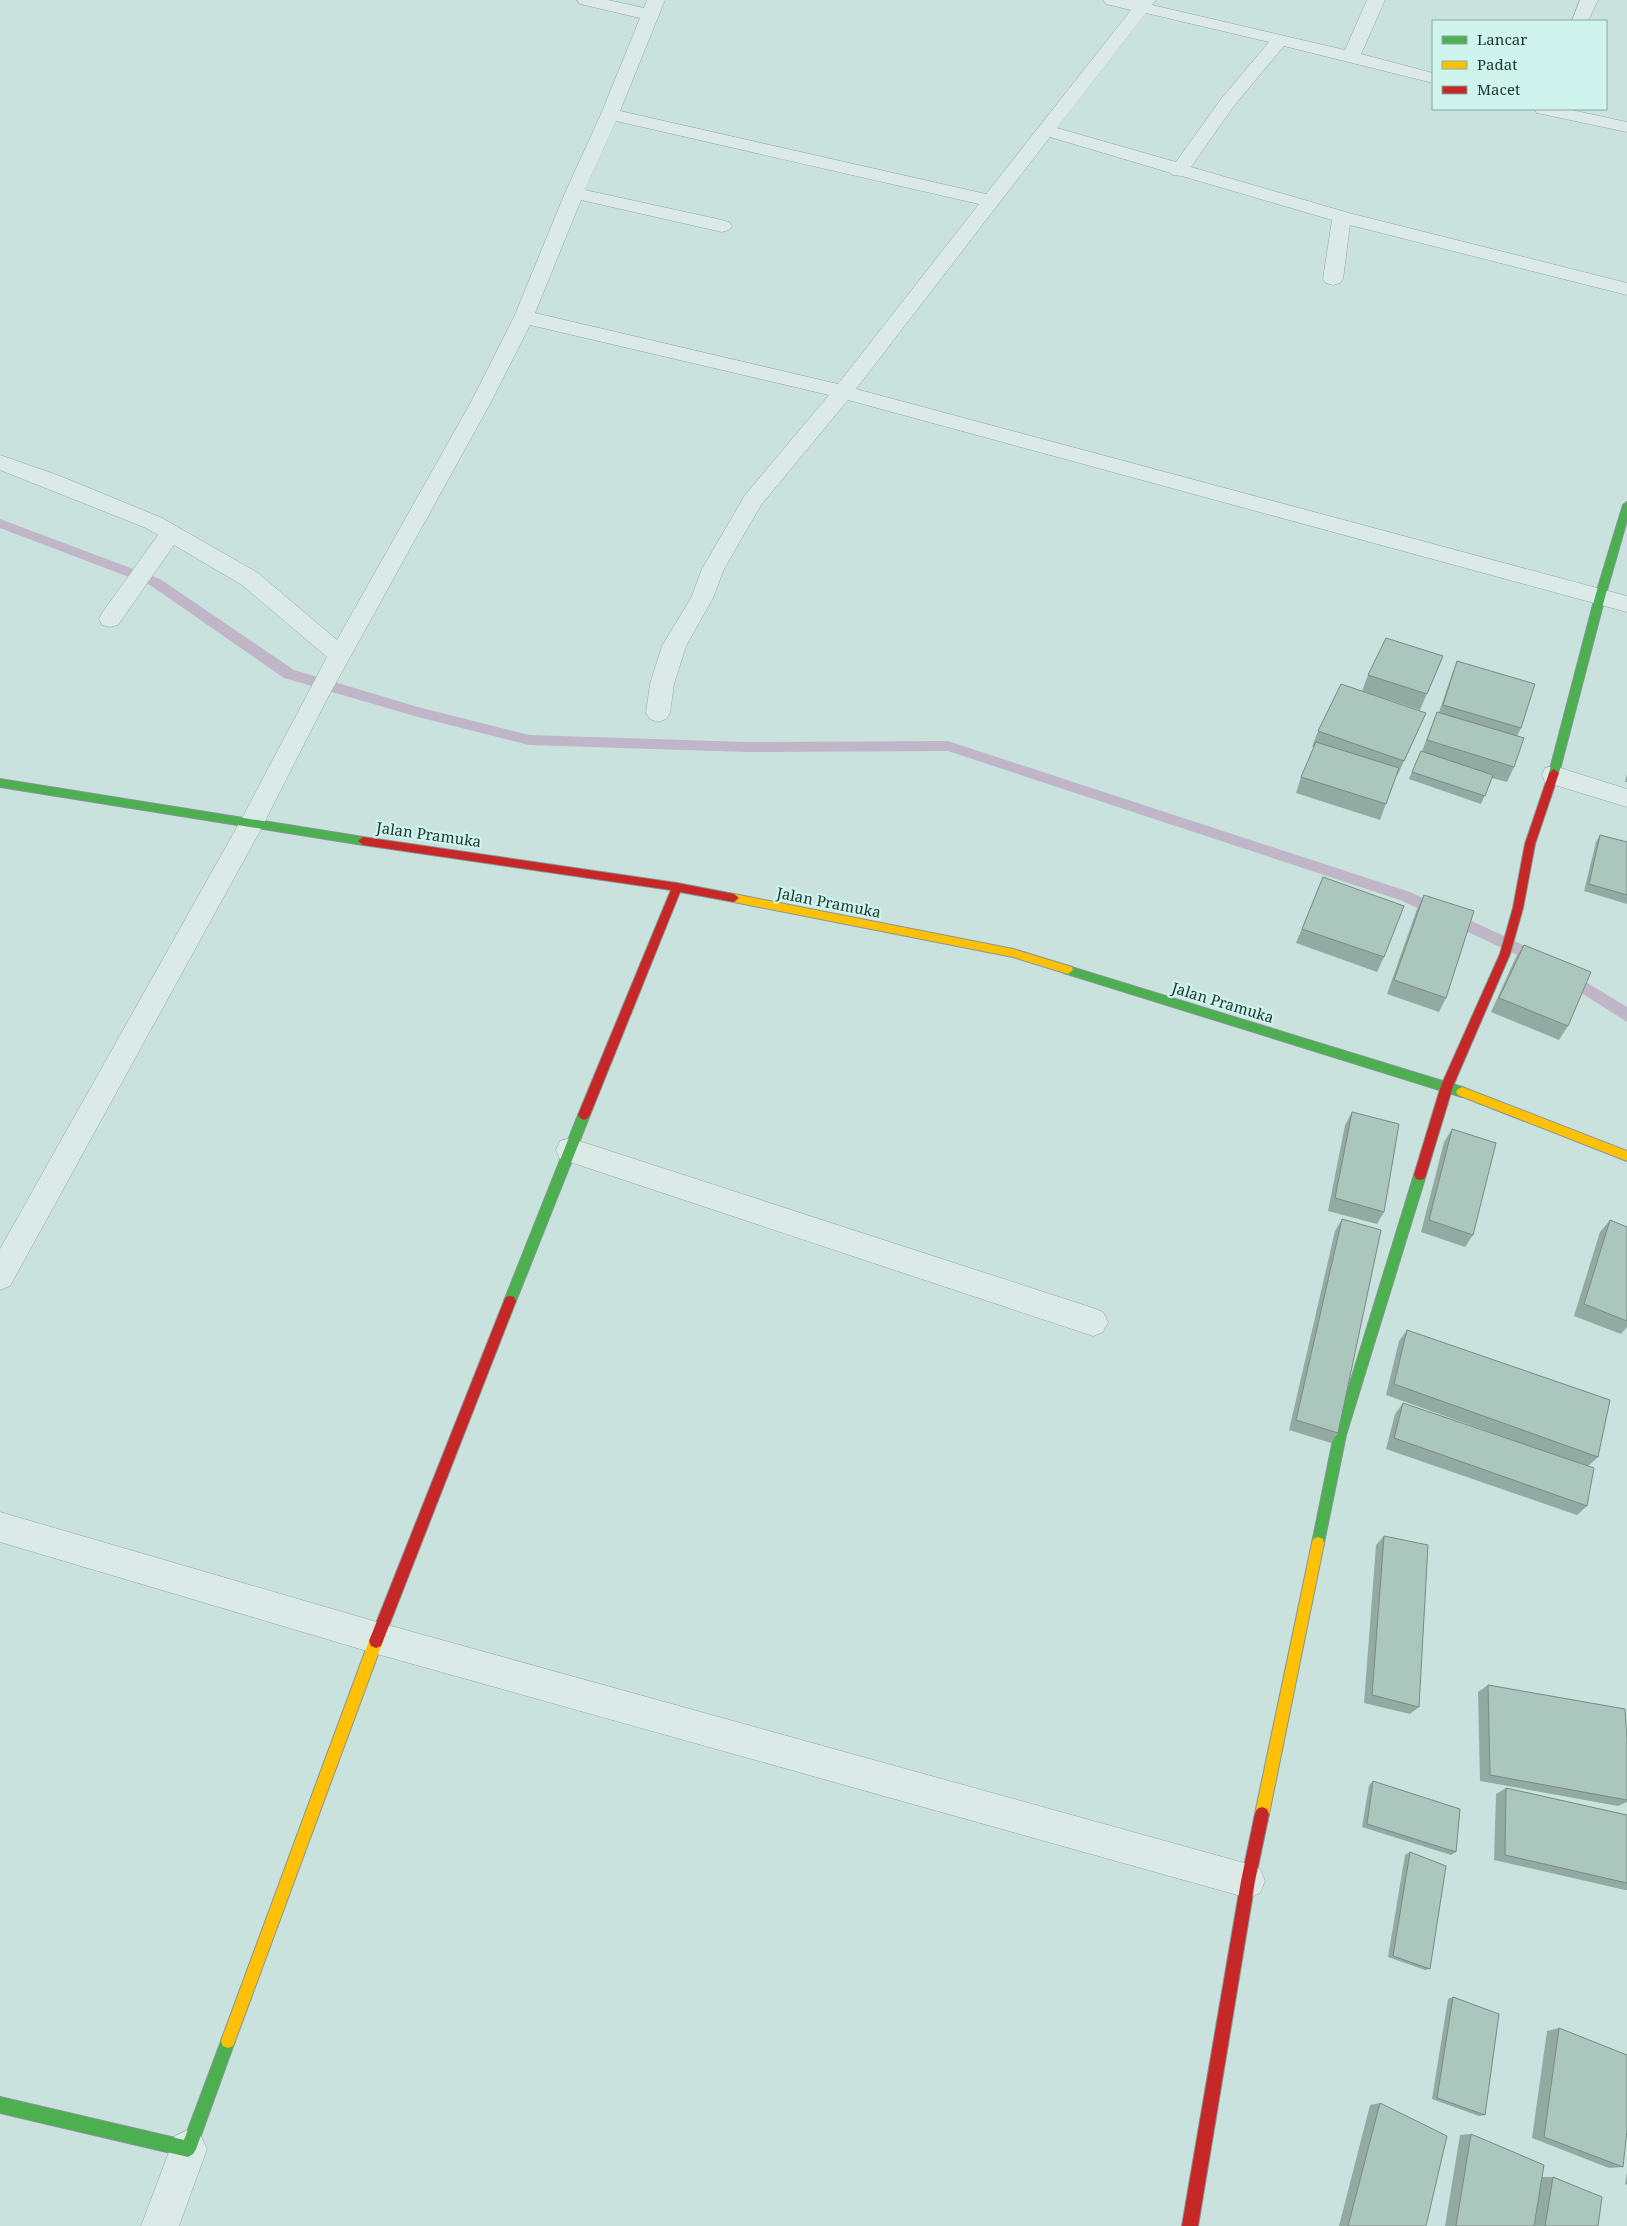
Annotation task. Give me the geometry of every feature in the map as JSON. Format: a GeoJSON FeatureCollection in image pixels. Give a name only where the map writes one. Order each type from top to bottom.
{"type":"FeatureCollection","features":[{"type":"Feature","properties":{"kind":"street"},"geometry":{"type":"LineString","coordinates":[[0,1277],[12,1234],[251,824],[340,654],[481,402],[524,317],[574,193],[610,114],[653,8],[586,0]]}},
{"type":"Feature","properties":{"kind":"street"},"geometry":{"type":"LineString","coordinates":[[1112,0],[1145,4],[1279,41],[1351,56],[1432,78]]}},
{"type":"Feature","properties":{"kind":"street"},"geometry":{"type":"LineString","coordinates":[[1351,56],[1376,0]]}},
{"type":"Feature","properties":{"kind":"street"},"geometry":{"type":"LineString","coordinates":[[1580,20],[1589,0]]}},
{"type":"Feature","properties":{"kind":"street"},"geometry":{"type":"LineString","coordinates":[[658,713],[662,684],[674,646],[702,598],[713,569],[734,530],[753,500],[843,392],[1045,130],[1145,4]]}},
{"type":"Feature","properties":{"kind":"street"},"geometry":{"type":"LineString","coordinates":[[1179,171],[1227,103],[1279,41]]}},
{"type":"Feature","properties":{"kind":"street"},"geometry":{"type":"LineString","coordinates":[[1550,110],[1627,128]]}},
{"type":"Feature","properties":{"kind":"street"},"geometry":{"type":"LineString","coordinates":[[610,114],[766,148],[990,201]]}},
{"type":"Feature","properties":{"kind":"street"},"geometry":{"type":"LineString","coordinates":[[1045,130],[1179,171],[1342,217],[1627,289]]}},
{"type":"Feature","properties":{"kind":"street"},"geometry":{"type":"LineString","coordinates":[[574,193],[722,226]]}},
{"type":"Feature","properties":{"kind":"street"},"geometry":{"type":"LineString","coordinates":[[1333,279],[1342,217]]}},
{"type":"Feature","properties":{"kind":"street"},"geometry":{"type":"LineString","coordinates":[[524,317],[843,392],[1627,604]]}},
{"type":"Feature","properties":{"kind":"street"},"geometry":{"type":"LineString","coordinates":[[0,462],[154,522],[250,579],[340,654]]}},
{"type":"Feature","properties":{"kind":"street"},"geometry":{"type":"LineString","coordinates":[[1190,2226],[1248,1882],[1340,1435],[1447,1086],[1505,954],[1518,908],[1530,844],[1554,775],[1600,597],[1627,505]]}},
{"type":"Feature","properties":{"kind":"street"},"geometry":{"type":"LineString","coordinates":[[110,619],[171,533]]}},
{"type":"Feature","properties":{"kind":"street"},"geometry":{"type":"LineString","coordinates":[[1554,775],[1627,798]]}},
{"type":"Feature","properties":{"kind":"street","name":"Jalan Pramuka"},"geometry":{"type":"LineString","coordinates":[[0,783],[251,824],[677,887],[1013,953],[1447,1086],[1627,1156]]}},
{"type":"Feature","properties":{"kind":"street"},"geometry":{"type":"LineString","coordinates":[[160,2226],[377,1638],[570,1150],[677,887]]}},
{"type":"Feature","properties":{"kind":"street"},"geometry":{"type":"LineString","coordinates":[[570,1150],[1093,1322]]}},
{"type":"Feature","properties":{"kind":"street"},"geometry":{"type":"LineString","coordinates":[[0,1527],[377,1638],[1248,1882]]}},
{"type":"Feature","properties":{"kind":"street"},"geometry":{"type":"LineString","coordinates":[[0,2105],[188,2149]]}},
{"type":"Feature","properties":{"kind":"building"},"geometry":{"type":"Polygon","coordinates":[[[1386,638],[1443,656],[1427,694],[1368,675],[1386,638]]]}},
{"type":"Feature","properties":{"kind":"building"},"geometry":{"type":"Polygon","coordinates":[[[1457,661],[1535,684],[1521,728],[1443,705],[1457,661]]]}},
{"type":"Feature","properties":{"kind":"building"},"geometry":{"type":"Polygon","coordinates":[[[1341,684],[1426,713],[1404,761],[1318,731],[1341,684]]]}},
{"type":"Feature","properties":{"kind":"building"},"geometry":{"type":"Polygon","coordinates":[[[1437,712],[1524,738],[1514,767],[1427,740],[1437,712]]]}},
{"type":"Feature","properties":{"kind":"building"},"geometry":{"type":"Polygon","coordinates":[[[1316,742],[1399,768],[1386,804],[1301,777],[1316,742]]]}},
{"type":"Feature","properties":{"kind":"building"},"geometry":{"type":"Polygon","coordinates":[[[1421,751],[1493,775],[1485,796],[1412,772],[1421,751]]]}},
{"type":"Feature","properties":{"kind":"building"},"geometry":{"type":"Polygon","coordinates":[[[1600,835],[1627,842],[1627,895],[1589,884],[1600,835]]]}},
{"type":"Feature","properties":{"kind":"building"},"geometry":{"type":"Polygon","coordinates":[[[1323,877],[1404,906],[1384,957],[1302,929],[1323,877]]]}},
{"type":"Feature","properties":{"kind":"building"},"geometry":{"type":"Polygon","coordinates":[[[1424,895],[1474,911],[1446,998],[1394,980],[1424,895]]]}},
{"type":"Feature","properties":{"kind":"building"},"geometry":{"type":"Polygon","coordinates":[[[1524,945],[1591,972],[1568,1026],[1499,998],[1524,945]]]}},
{"type":"Feature","properties":{"kind":"building"},"geometry":{"type":"Polygon","coordinates":[[[1352,1112],[1399,1124],[1384,1212],[1335,1198],[1352,1112]]]}},
{"type":"Feature","properties":{"kind":"building"},"geometry":{"type":"Polygon","coordinates":[[[1452,1129],[1496,1143],[1473,1235],[1429,1220],[1452,1129]]]}},
{"type":"Feature","properties":{"kind":"building"},"geometry":{"type":"Polygon","coordinates":[[[1342,1219],[1381,1230],[1338,1433],[1296,1420],[1342,1219]]]}},
{"type":"Feature","properties":{"kind":"building"},"geometry":{"type":"Polygon","coordinates":[[[1610,1220],[1627,1227],[1627,1321],[1584,1304],[1610,1220]]]}},
{"type":"Feature","properties":{"kind":"building"},"geometry":{"type":"Polygon","coordinates":[[[1407,1330],[1610,1400],[1598,1457],[1394,1384],[1407,1330]]]}},
{"type":"Feature","properties":{"kind":"building"},"geometry":{"type":"Polygon","coordinates":[[[1403,1403],[1594,1468],[1587,1506],[1394,1438],[1403,1403]]]}},
{"type":"Feature","properties":{"kind":"building"},"geometry":{"type":"Polygon","coordinates":[[[1384,1536],[1428,1545],[1419,1707],[1372,1695],[1384,1536]]]}},
{"type":"Feature","properties":{"kind":"building"},"geometry":{"type":"Polygon","coordinates":[[[1488,1685],[1625,1709],[1627,1800],[1490,1775],[1488,1685]]]}},
{"type":"Feature","properties":{"kind":"building"},"geometry":{"type":"Polygon","coordinates":[[[1373,1781],[1460,1809],[1456,1852],[1367,1824],[1373,1781]]]}},
{"type":"Feature","properties":{"kind":"building"},"geometry":{"type":"Polygon","coordinates":[[[1506,1788],[1627,1815],[1627,1883],[1505,1855],[1506,1788]]]}},
{"type":"Feature","properties":{"kind":"building"},"geometry":{"type":"Polygon","coordinates":[[[1410,1852],[1446,1866],[1430,1969],[1393,1956],[1410,1852]]]}},
{"type":"Feature","properties":{"kind":"building"},"geometry":{"type":"Polygon","coordinates":[[[1453,1997],[1499,2014],[1485,2115],[1437,2098],[1453,1997]]]}},
{"type":"Feature","properties":{"kind":"building"},"geometry":{"type":"Polygon","coordinates":[[[1559,2028],[1627,2055],[1627,2130],[1623,2167],[1544,2137],[1559,2028]]]}},
{"type":"Feature","properties":{"kind":"building"},"geometry":{"type":"Polygon","coordinates":[[[1380,2103],[1447,2136],[1426,2226],[1348,2226],[1380,2103]]]}},
{"type":"Feature","properties":{"kind":"building"},"geometry":{"type":"Polygon","coordinates":[[[1471,2134],[1544,2165],[1534,2226],[1456,2226],[1471,2134]]]}},
{"type":"Feature","properties":{"kind":"building"},"geometry":{"type":"Polygon","coordinates":[[[1553,2177],[1602,2197],[1598,2226],[1545,2226],[1553,2177]]]}},
{"type":"Feature","properties":{"kind":"waterway"},"geometry":{"type":"LineString","coordinates":[[0,523],[155,582],[289,674],[418,712],[529,740],[746,747],[948,746],[1405,896],[1541,960]]}},
{"type":"Feature","properties":{"kind":"waterway"},"geometry":{"type":"LineString","coordinates":[[1566,976],[1627,1015]]}},
{"type":"Feature","properties":{"kind":"traffic: fast"},"geometry":{"type":"LineString","coordinates":[[1554,773],[1600,597],[1627,505]]}},
{"type":"Feature","properties":{"kind":"traffic: fast"},"geometry":{"type":"LineString","coordinates":[[0,783],[363,841]]}},
{"type":"Feature","properties":{"kind":"traffic: fast"},"geometry":{"type":"LineString","coordinates":[[1068,970],[1462,1092]]}},
{"type":"Feature","properties":{"kind":"traffic: fast"},"geometry":{"type":"LineString","coordinates":[[510,1301],[584,1115]]}},
{"type":"Feature","properties":{"kind":"traffic: fast"},"geometry":{"type":"LineString","coordinates":[[1318,1543],[1340,1435],[1420,1175]]}},
{"type":"Feature","properties":{"kind":"traffic: fast"},"geometry":{"type":"LineString","coordinates":[[0,2105],[188,2149],[228,2041]]}},
{"type":"Feature","properties":{"kind":"traffic: slow"},"geometry":{"type":"LineString","coordinates":[[734,898],[1013,953],[1068,970]]}},
{"type":"Feature","properties":{"kind":"traffic: slow"},"geometry":{"type":"LineString","coordinates":[[1462,1092],[1627,1156]]}},
{"type":"Feature","properties":{"kind":"traffic: slow"},"geometry":{"type":"LineString","coordinates":[[1262,1814],[1318,1543]]}},
{"type":"Feature","properties":{"kind":"traffic: slow"},"geometry":{"type":"LineString","coordinates":[[228,2041],[376,1641]]}},
{"type":"Feature","properties":{"kind":"traffic: jam"},"geometry":{"type":"LineString","coordinates":[[1420,1175],[1447,1086],[1505,954],[1518,908],[1530,844],[1554,773]]}},
{"type":"Feature","properties":{"kind":"traffic: jam"},"geometry":{"type":"LineString","coordinates":[[363,841],[677,887],[734,898]]}},
{"type":"Feature","properties":{"kind":"traffic: jam"},"geometry":{"type":"LineString","coordinates":[[584,1115],[677,887]]}},
{"type":"Feature","properties":{"kind":"traffic: jam"},"geometry":{"type":"LineString","coordinates":[[376,1641],[510,1301]]}},
{"type":"Feature","properties":{"kind":"traffic: jam"},"geometry":{"type":"LineString","coordinates":[[1190,2226],[1248,1881],[1262,1814]]}}]}
